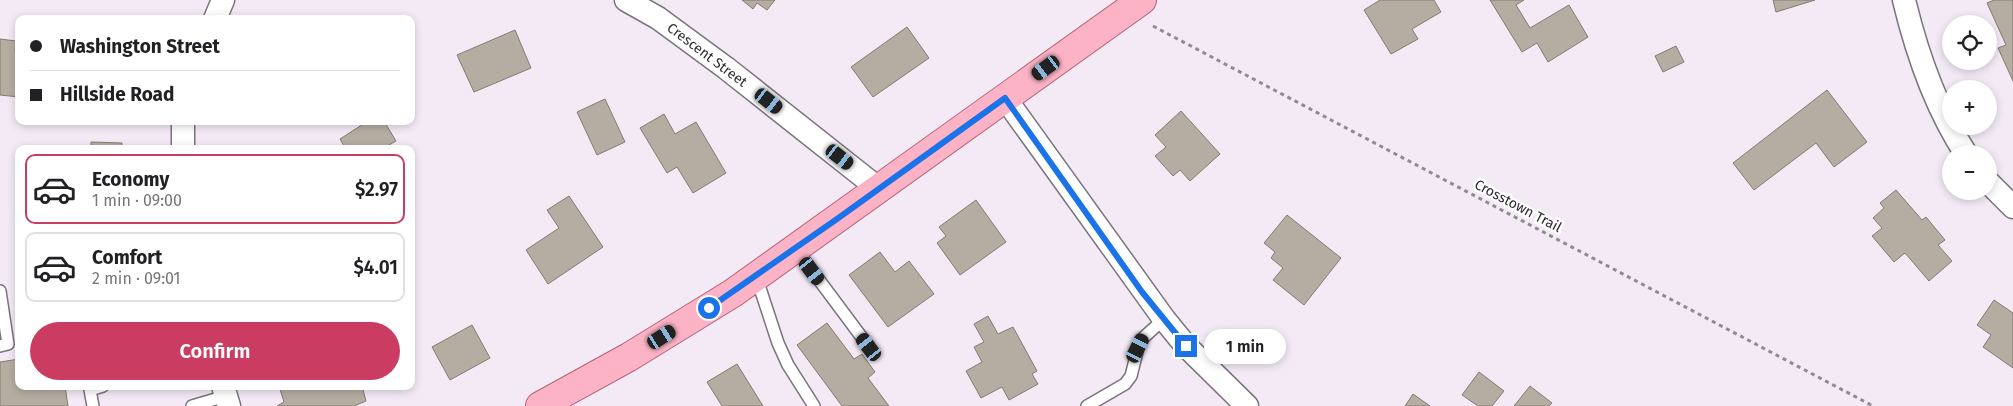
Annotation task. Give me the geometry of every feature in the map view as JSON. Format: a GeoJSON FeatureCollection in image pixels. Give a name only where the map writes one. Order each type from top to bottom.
{"type":"FeatureCollection","features":[{"type":"Feature","properties":{"kind":"main road"},"geometry":{"type":"LineString","coordinates":[[540,406],[662,337],[756,276],[1142,0]]}},
{"type":"Feature","properties":{"kind":"street"},"geometry":{"type":"LineString","coordinates":[[217,15],[223,0]]}},
{"type":"Feature","properties":{"kind":"street","name":"Crescent Street"},"geometry":{"type":"LineString","coordinates":[[626,0],[658,18],[726,68],[879,189]]}},
{"type":"Feature","properties":{"kind":"street"},"geometry":{"type":"LineString","coordinates":[[1904,0],[1925,72],[1942,111],[1961,145]]}},
{"type":"Feature","properties":{"kind":"street"},"geometry":{"type":"LineString","coordinates":[[1005,98],[1164,319],[1186,346],[1247,406]]}},
{"type":"Feature","properties":{"kind":"street"},"geometry":{"type":"LineString","coordinates":[[183,145],[184,125]]}},
{"type":"Feature","properties":{"kind":"street"},"geometry":{"type":"LineString","coordinates":[[1997,191],[2013,208]]}},
{"type":"Feature","properties":{"kind":"lane"},"geometry":{"type":"LineString","coordinates":[[796,249],[869,347]]}},
{"type":"Feature","properties":{"kind":"lane"},"geometry":{"type":"LineString","coordinates":[[756,276],[781,350],[788,365],[814,406]]}},
{"type":"Feature","properties":{"kind":"lane"},"geometry":{"type":"LineString","coordinates":[[0,291],[8,344],[0,346]]}},
{"type":"Feature","properties":{"kind":"lane"},"geometry":{"type":"LineString","coordinates":[[1087,406],[1125,384],[1131,376],[1138,348],[1143,338],[1164,319]]}},
{"type":"Feature","properties":{"kind":"lane"},"geometry":{"type":"LineString","coordinates":[[90,390],[93,406]]}},
{"type":"Feature","properties":{"kind":"lane"},"geometry":{"type":"LineString","coordinates":[[192,406],[226,396]]}},
{"type":"Feature","properties":{"kind":"path","name":"Crosstown Trail"},"geometry":{"type":"LineString","coordinates":[[1153,26],[1873,406]]}},
{"type":"Feature","properties":{"kind":"building"},"geometry":{"type":"Polygon","coordinates":[[[742,0],[775,0],[767,10],[757,3],[753,9],[742,0]]]}},
{"type":"Feature","properties":{"kind":"building"},"geometry":{"type":"Polygon","coordinates":[[[1380,0],[1434,0],[1441,12],[1412,29],[1418,39],[1391,54],[1364,10],[1380,0]]]}},
{"type":"Feature","properties":{"kind":"building"},"geometry":{"type":"Polygon","coordinates":[[[1490,0],[1524,0],[1516,5],[1530,28],[1569,5],[1588,37],[1548,62],[1537,43],[1522,52],[1490,0]]]}},
{"type":"Feature","properties":{"kind":"building"},"geometry":{"type":"Polygon","coordinates":[[[1773,0],[1815,0],[1776,12],[1773,0]]]}},
{"type":"Feature","properties":{"kind":"building"},"geometry":{"type":"Polygon","coordinates":[[[1994,0],[2013,0],[2013,81],[1998,48],[2006,45],[1997,25],[1997,15],[1992,15],[1987,3],[1994,0]]]}},
{"type":"Feature","properties":{"kind":"building"},"geometry":{"type":"Polygon","coordinates":[[[907,27],[929,58],[873,97],[851,67],[907,27]]]}},
{"type":"Feature","properties":{"kind":"building"},"geometry":{"type":"Polygon","coordinates":[[[515,30],[531,68],[474,92],[457,55],[515,30]]]}},
{"type":"Feature","properties":{"kind":"building"},"geometry":{"type":"Polygon","coordinates":[[[0,39],[15,41],[15,97],[0,95],[0,39]]]}},
{"type":"Feature","properties":{"kind":"building"},"geometry":{"type":"Polygon","coordinates":[[[1676,46],[1684,62],[1663,72],[1655,56],[1676,46]]]}},
{"type":"Feature","properties":{"kind":"building"},"geometry":{"type":"Polygon","coordinates":[[[1827,90],[1867,142],[1834,167],[1816,143],[1754,190],[1733,163],[1827,90]]]}},
{"type":"Feature","properties":{"kind":"building"},"geometry":{"type":"Polygon","coordinates":[[[605,99],[625,142],[597,155],[577,112],[605,99]]]}},
{"type":"Feature","properties":{"kind":"building"},"geometry":{"type":"Polygon","coordinates":[[[1181,111],[1220,154],[1190,181],[1180,170],[1173,176],[1155,156],[1166,147],[1155,135],[1181,111]]]}},
{"type":"Feature","properties":{"kind":"building"},"geometry":{"type":"Polygon","coordinates":[[[664,114],[675,134],[696,122],[726,173],[693,193],[677,167],[667,173],[640,128],[664,114]]]}},
{"type":"Feature","properties":{"kind":"building"},"geometry":{"type":"Polygon","coordinates":[[[362,125],[386,125],[396,141],[389,145],[343,145],[340,139],[362,125]]]}},
{"type":"Feature","properties":{"kind":"building"},"geometry":{"type":"Polygon","coordinates":[[[91,142],[122,143],[122,145],[91,145],[91,142]]]}},
{"type":"Feature","properties":{"kind":"building"},"geometry":{"type":"Polygon","coordinates":[[[1896,190],[1922,220],[1926,217],[1945,240],[1938,245],[1952,261],[1929,281],[1905,253],[1894,262],[1872,236],[1882,228],[1873,218],[1884,208],[1880,203],[1896,190]]]}},
{"type":"Feature","properties":{"kind":"building"},"geometry":{"type":"Polygon","coordinates":[[[569,196],[603,247],[548,284],[526,250],[559,228],[547,210],[569,196]]]}},
{"type":"Feature","properties":{"kind":"building"},"geometry":{"type":"Polygon","coordinates":[[[976,200],[1006,242],[960,275],[937,243],[946,236],[939,227],[976,200]]]}},
{"type":"Feature","properties":{"kind":"building"},"geometry":{"type":"Polygon","coordinates":[[[1287,215],[1341,258],[1304,305],[1273,280],[1283,268],[1271,258],[1275,252],[1264,243],[1287,215]]]}},
{"type":"Feature","properties":{"kind":"building"},"geometry":{"type":"Polygon","coordinates":[[[880,252],[895,272],[909,261],[934,294],[888,327],[849,275],[880,252]]]}},
{"type":"Feature","properties":{"kind":"building"},"geometry":{"type":"Polygon","coordinates":[[[1994,300],[2013,313],[2013,368],[1983,347],[1991,335],[1977,325],[1994,300]]]}},
{"type":"Feature","properties":{"kind":"building"},"geometry":{"type":"Polygon","coordinates":[[[988,316],[998,334],[1013,327],[1037,371],[1032,374],[1038,384],[1009,400],[1002,387],[981,398],[966,371],[982,362],[974,347],[984,342],[974,324],[988,316]]]}},
{"type":"Feature","properties":{"kind":"building"},"geometry":{"type":"Polygon","coordinates":[[[827,323],[854,359],[862,354],[875,372],[868,378],[889,406],[842,406],[797,345],[827,323]]]}},
{"type":"Feature","properties":{"kind":"building"},"geometry":{"type":"Polygon","coordinates":[[[472,325],[490,358],[450,380],[432,347],[472,325]]]}},
{"type":"Feature","properties":{"kind":"building"},"geometry":{"type":"Polygon","coordinates":[[[15,360],[15,390],[66,390],[68,406],[0,406],[0,362],[15,360]]]}},
{"type":"Feature","properties":{"kind":"building"},"geometry":{"type":"Polygon","coordinates":[[[737,364],[763,406],[722,406],[707,382],[737,364]]]}},
{"type":"Feature","properties":{"kind":"building"},"geometry":{"type":"Polygon","coordinates":[[[1479,372],[1504,391],[1492,406],[1478,406],[1462,395],[1479,372]]]}},
{"type":"Feature","properties":{"kind":"building"},"geometry":{"type":"Polygon","coordinates":[[[1530,386],[1552,403],[1549,406],[1514,406],[1530,386]]]}},
{"type":"Feature","properties":{"kind":"building"},"geometry":{"type":"Polygon","coordinates":[[[280,390],[363,390],[366,401],[354,406],[277,406],[284,402],[280,390]]]}},
{"type":"Feature","properties":{"kind":"building"},"geometry":{"type":"Polygon","coordinates":[[[1413,394],[1430,406],[1405,406],[1413,394]]]}},
{"type":"Feature","properties":{"kind":"route"},"geometry":{"type":"LineString","coordinates":[[709,308],[1005,98],[1142,292],[1186,346]]}}]}
